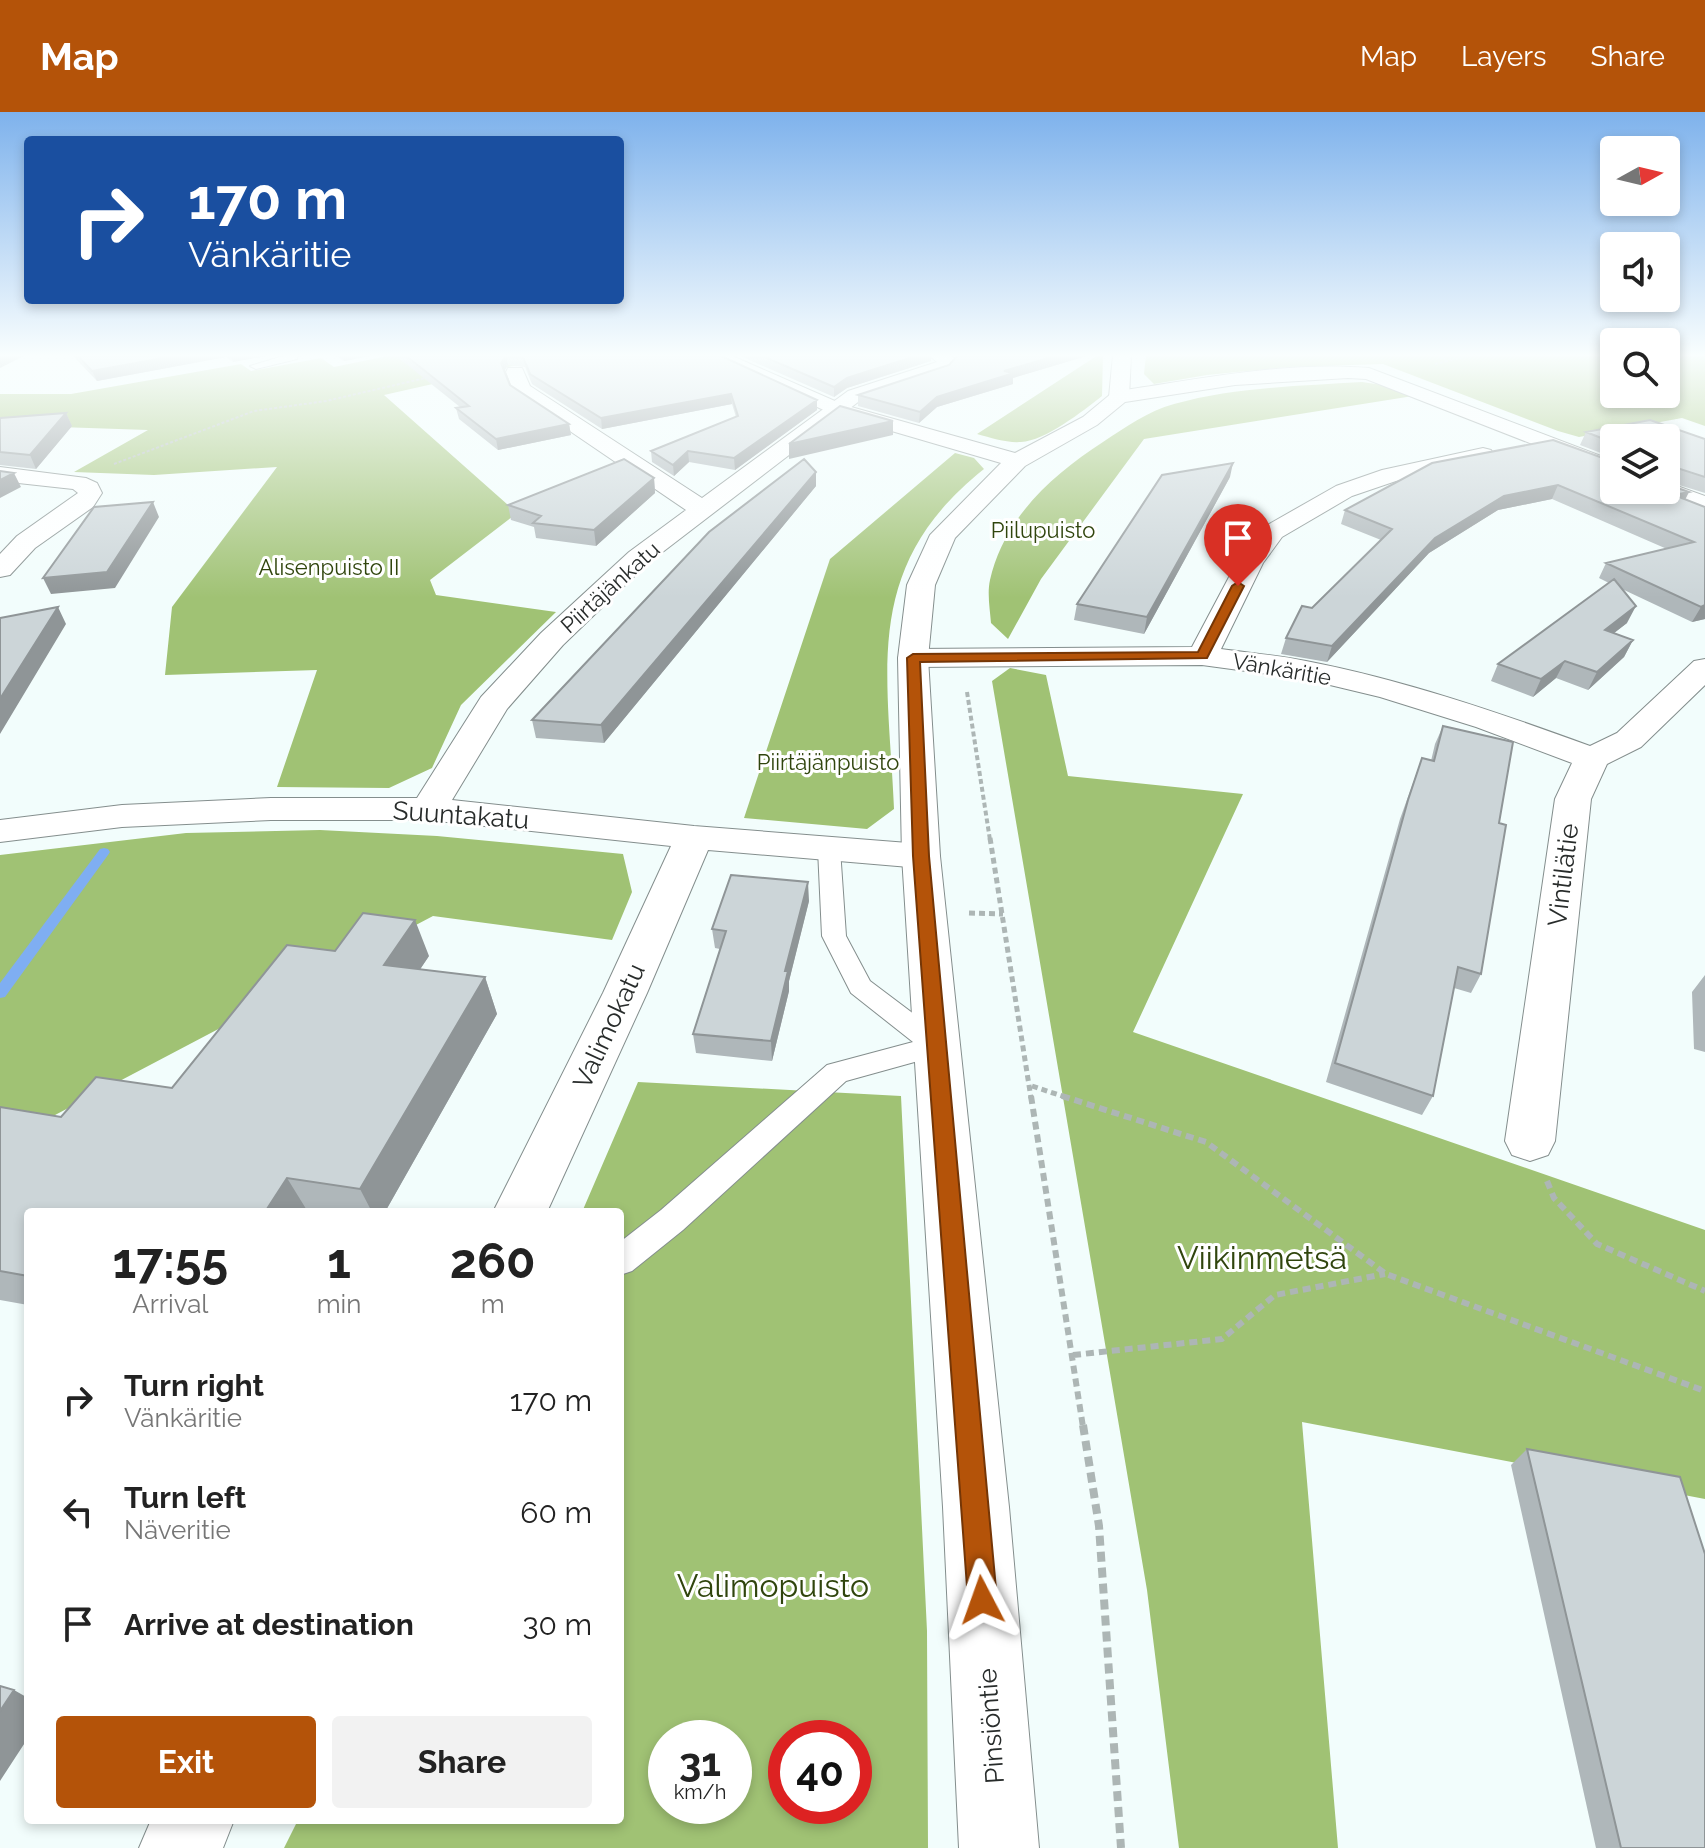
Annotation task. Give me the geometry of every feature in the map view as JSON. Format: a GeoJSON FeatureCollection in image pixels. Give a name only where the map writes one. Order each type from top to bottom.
{"type":"FeatureCollection","features":[{"type":"Feature","properties":{"kind":"street"},"geometry":{"type":"LineString","coordinates":[[592,436],[702,509]]}},
{"type":"Feature","properties":{"kind":"street","name":"Piirtäjänkatu"},"geometry":{"type":"LineString","coordinates":[[428,809],[493,704],[552,639],[638,558],[801,436]]}},
{"type":"Feature","properties":{"kind":"street"},"geometry":{"type":"LineString","coordinates":[[931,436],[1017,461]]}},
{"type":"Feature","properties":{"kind":"street","name":"Pinsiöntie"},"geometry":{"type":"LineString","coordinates":[[999,1848],[975,1491],[921,856],[913,658],[921,585],[943,535],[1017,461],[1063,436]]}},
{"type":"Feature","properties":{"kind":"street"},"geometry":{"type":"LineString","coordinates":[[1531,436],[1600,463]]}},
{"type":"Feature","properties":{"kind":"street"},"geometry":{"type":"LineString","coordinates":[[1202,656],[1250,562],[1273,532],[1312,507],[1344,491],[1390,475],[1549,443]]}},
{"type":"Feature","properties":{"kind":"street"},"geometry":{"type":"LineString","coordinates":[[0,474],[78,483],[89,488],[90,493],[84,502],[26,542],[0,569]]}},
{"type":"Feature","properties":{"kind":"street"},"geometry":{"type":"LineString","coordinates":[[1680,494],[1705,504]]}},
{"type":"Feature","properties":{"kind":"street","name":"Vänkäritie"},"geometry":{"type":"LineString","coordinates":[[913,658],[1202,656],[1305,670],[1390,690],[1488,720],[1592,758]]}},
{"type":"Feature","properties":{"kind":"street"},"geometry":{"type":"LineString","coordinates":[[1592,758],[1629,740],[1705,668]]}},
{"type":"Feature","properties":{"kind":"street","name":"Vintilätie"},"geometry":{"type":"LineString","coordinates":[[1530,1141],[1573,799],[1592,758]]}},
{"type":"Feature","properties":{"kind":"street","name":"Suuntakatu"},"geometry":{"type":"LineString","coordinates":[[0,831],[122,816],[197,812],[428,809],[694,837],[921,856]]}},
{"type":"Feature","properties":{"kind":"street","name":"Valimokatu"},"geometry":{"type":"LineString","coordinates":[[522,1208],[625,993],[694,837]]}},
{"type":"Feature","properties":{"kind":"street"},"geometry":{"type":"LineString","coordinates":[[179,1848],[193,1824]]}},
{"type":"Feature","properties":{"kind":"lane"},"geometry":{"type":"LineString","coordinates":[[829,849],[834,936],[860,987],[937,1046]]}},
{"type":"Feature","properties":{"kind":"lane"},"geometry":{"type":"LineString","coordinates":[[624,1258],[672,1220],[837,1073],[937,1046]]}},
{"type":"Feature","properties":{"kind":"path"},"geometry":{"type":"LineString","coordinates":[[78,483],[104,468],[188,436]]}},
{"type":"Feature","properties":{"kind":"path"},"geometry":{"type":"LineString","coordinates":[[962,658],[1032,1086],[1099,1526],[1121,1848]]}},
{"type":"Feature","properties":{"kind":"path"},"geometry":{"type":"LineString","coordinates":[[1032,1086],[1206,1142],[1386,1274],[1705,1391]]}},
{"type":"Feature","properties":{"kind":"path"},"geometry":{"type":"LineString","coordinates":[[1530,1141],[1554,1198],[1597,1244],[1705,1291]]}},
{"type":"Feature","properties":{"kind":"path"},"geometry":{"type":"LineString","coordinates":[[1073,1355],[1222,1339],[1275,1295],[1386,1274]]}},
{"type":"Feature","properties":{"kind":"green space","name":"Alisenpuisto II"},"geometry":{"type":"Polygon","coordinates":[[[137,436],[430,436],[517,513],[430,580],[436,595],[556,612],[461,705],[432,768],[389,788],[277,787],[317,670],[165,675],[172,607],[277,467],[154,475],[74,472],[137,436]]]}},
{"type":"Feature","properties":{"kind":"green space"},"geometry":{"type":"Polygon","coordinates":[[[985,436],[1041,436],[1021,442],[985,436]]]}},
{"type":"Feature","properties":{"kind":"green space","name":"Piilupuisto"},"geometry":{"type":"Polygon","coordinates":[[[1112,436],[1163,436],[1144,439],[1041,579],[1008,639],[991,623],[990,580],[997,558],[1006,537],[1033,500],[1084,455],[1112,436]]]}},
{"type":"Feature","properties":{"kind":"green space","name":"Piirtäjänpuisto"},"geometry":{"type":"Polygon","coordinates":[[[955,453],[974,458],[984,469],[945,506],[917,544],[900,583],[891,623],[887,666],[894,809],[867,829],[744,818],[830,559],[955,453]]]}},
{"type":"Feature","properties":{"kind":"green space","name":"Viikinmetsä"},"geometry":{"type":"Polygon","coordinates":[[[1010,668],[1046,675],[1068,776],[1243,794],[1133,1032],[1705,1230],[1705,1499],[1302,1422],[1338,1848],[1179,1848],[1147,1590],[992,681],[1010,668]]]}},
{"type":"Feature","properties":{"kind":"green space"},"geometry":{"type":"Polygon","coordinates":[[[320,830],[437,836],[623,854],[632,892],[612,940],[433,916],[0,1144],[0,855],[186,833],[320,830]]]}},
{"type":"Feature","properties":{"kind":"green space","name":"Valimopuisto"},"geometry":{"type":"Polygon","coordinates":[[[638,1082],[901,1096],[927,1631],[928,1848],[284,1848],[296,1824],[624,1824],[624,1208],[584,1208],[638,1082]]]}},
{"type":"Feature","properties":{"kind":"building"},"geometry":{"type":"Polygon","coordinates":[[[0,436],[46,436],[30,455],[0,452],[0,436]]]}},
{"type":"Feature","properties":{"kind":"building"},"geometry":{"type":"Polygon","coordinates":[[[688,436],[765,436],[734,458],[688,451],[673,465],[651,451],[688,436]]]}},
{"type":"Feature","properties":{"kind":"building"},"geometry":{"type":"Polygon","coordinates":[[[800,436],[825,436],[789,444],[800,436]]]}},
{"type":"Feature","properties":{"kind":"building"},"geometry":{"type":"Polygon","coordinates":[[[1680,436],[1705,439],[1705,477],[1680,469],[1680,436]]]}},
{"type":"Feature","properties":{"kind":"building"},"geometry":{"type":"Polygon","coordinates":[[[1553,440],[1600,457],[1600,503],[1558,485],[1504,496],[1435,538],[1332,646],[1286,638],[1302,606],[1312,608],[1392,529],[1345,510],[1432,463],[1553,440]]]}},
{"type":"Feature","properties":{"kind":"building"},"geometry":{"type":"Polygon","coordinates":[[[624,459],[654,478],[594,530],[533,523],[541,516],[508,505],[624,459]]]}},
{"type":"Feature","properties":{"kind":"building"},"geometry":{"type":"Polygon","coordinates":[[[804,459],[816,472],[601,725],[532,720],[709,532],[804,459]]]}},
{"type":"Feature","properties":{"kind":"building"},"geometry":{"type":"Polygon","coordinates":[[[1233,463],[1147,617],[1077,604],[1162,475],[1233,463]]]}},
{"type":"Feature","properties":{"kind":"building"},"geometry":{"type":"Polygon","coordinates":[[[0,471],[14,473],[0,480],[0,471]]]}},
{"type":"Feature","properties":{"kind":"building"},"geometry":{"type":"Polygon","coordinates":[[[1680,497],[1705,507],[1705,605],[1701,607],[1606,563],[1694,542],[1603,504],[1680,504],[1680,497]]]}},
{"type":"Feature","properties":{"kind":"building"},"geometry":{"type":"Polygon","coordinates":[[[153,502],[107,572],[43,578],[94,507],[153,502]]]}},
{"type":"Feature","properties":{"kind":"building"},"geometry":{"type":"Polygon","coordinates":[[[1614,579],[1636,606],[1605,630],[1633,640],[1597,672],[1565,661],[1541,679],[1498,664],[1614,579]]]}},
{"type":"Feature","properties":{"kind":"building"},"geometry":{"type":"Polygon","coordinates":[[[58,607],[0,699],[0,618],[58,607]]]}},
{"type":"Feature","properties":{"kind":"building"},"geometry":{"type":"Polygon","coordinates":[[[1443,726],[1513,742],[1499,823],[1506,825],[1481,974],[1458,967],[1433,1096],[1335,1063],[1408,800],[1422,758],[1434,761],[1443,726]]]}},
{"type":"Feature","properties":{"kind":"building"},"geometry":{"type":"Polygon","coordinates":[[[731,875],[808,882],[771,1041],[693,1034],[726,931],[712,929],[731,875]]]}},
{"type":"Feature","properties":{"kind":"building"},"geometry":{"type":"Polygon","coordinates":[[[363,913],[415,920],[384,965],[485,977],[360,1189],[287,1178],[268,1208],[24,1208],[24,1275],[0,1271],[0,1107],[61,1117],[96,1077],[172,1088],[287,945],[335,951],[363,913]]]}},
{"type":"Feature","properties":{"kind":"building"},"geometry":{"type":"Polygon","coordinates":[[[1527,1449],[1680,1477],[1705,1554],[1705,1848],[1621,1848],[1527,1449]]]}},
{"type":"Feature","properties":{"kind":"building"},"geometry":{"type":"Polygon","coordinates":[[[0,1686],[14,1690],[0,1711],[0,1686]]]}},
{"type":"Feature","properties":{"kind":"waterway"},"geometry":{"type":"LineString","coordinates":[[0,993],[104,852]]}},
{"type":"Feature","properties":{"kind":"route"},"geometry":{"type":"LineString","coordinates":[[982,1600],[921,856],[913,658],[1202,656],[1238,586]]}}]}
